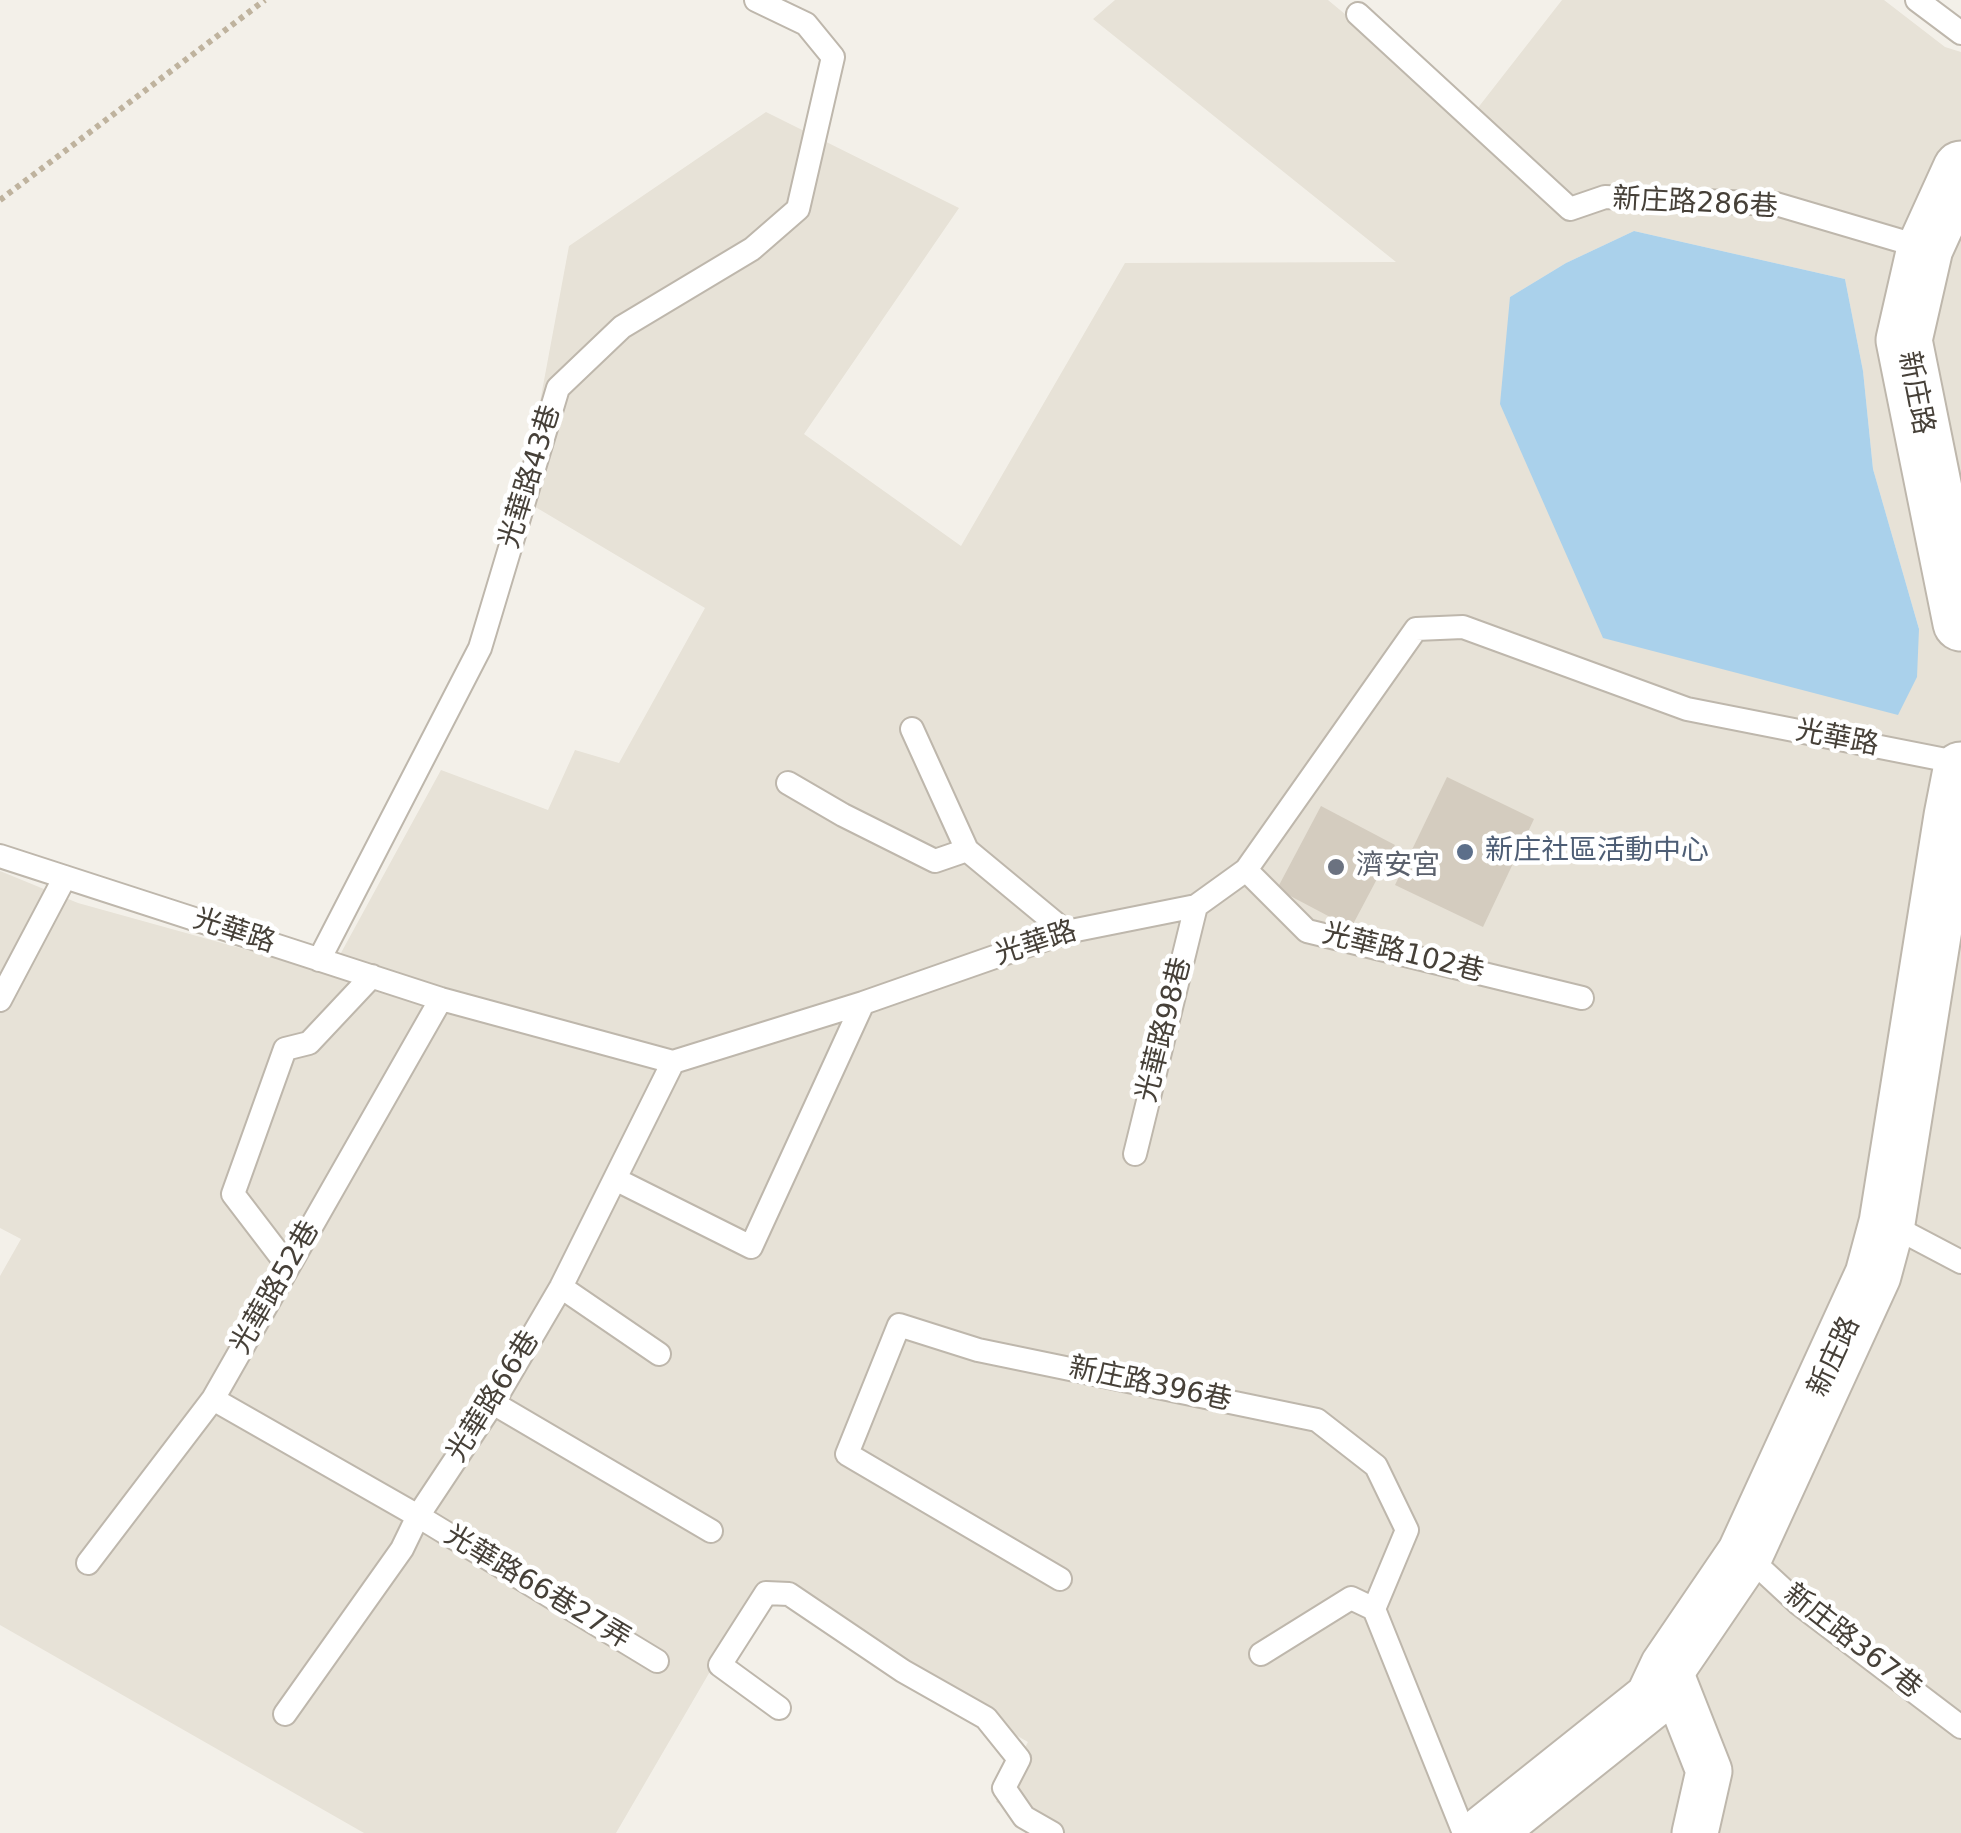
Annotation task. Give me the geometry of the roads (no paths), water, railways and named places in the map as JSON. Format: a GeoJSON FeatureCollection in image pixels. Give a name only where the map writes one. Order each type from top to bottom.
{"type":"FeatureCollection","features":[{"type":"Feature","properties":{"kind":"street","name":"新庄路"},"geometry":{"type":"LineString","coordinates":[[1961,169],[1925,248],[1904,340],[1961,623]]}},
{"type":"Feature","properties":{"kind":"street","name":"新庄路"},"geometry":{"type":"LineString","coordinates":[[1485,1833],[1653,1699],[1668,1667],[1745,1554],[1873,1275],[1887,1223],[1959,793]]}},
{"type":"Feature","properties":{"kind":"street"},"geometry":{"type":"LineString","coordinates":[[1668,1667],[1709,1771],[1696,1833]]}},
{"type":"Feature","properties":{"kind":"lane","name":"光華路43巷"},"geometry":{"type":"LineString","coordinates":[[319,960],[480,648],[558,388],[622,327],[752,249],[798,209],[833,57],[806,24],[756,0]]}},
{"type":"Feature","properties":{"kind":"lane"},"geometry":{"type":"LineString","coordinates":[[1917,0],[1961,33]]}},
{"type":"Feature","properties":{"kind":"lane","name":"新庄路286巷"},"geometry":{"type":"LineString","coordinates":[[1358,14],[1570,209],[1605,197],[1776,204],[1925,248]]}},
{"type":"Feature","properties":{"kind":"lane","name":"光華路"},"geometry":{"type":"LineString","coordinates":[[0,856],[441,999],[673,1062],[862,1003],[1066,932],[1196,906],[1246,870],[1416,629],[1463,627],[1687,709],[1959,793]]}},
{"type":"Feature","properties":{"kind":"lane"},"geometry":{"type":"LineString","coordinates":[[912,729],[967,850],[1066,932]]}},
{"type":"Feature","properties":{"kind":"lane"},"geometry":{"type":"LineString","coordinates":[[788,783],[843,815],[936,860],[967,850]]}},
{"type":"Feature","properties":{"kind":"lane","name":"光華路102巷"},"geometry":{"type":"LineString","coordinates":[[1246,870],[1307,931],[1582,998]]}},
{"type":"Feature","properties":{"kind":"lane"},"geometry":{"type":"LineString","coordinates":[[0,1000],[64,877]]}},
{"type":"Feature","properties":{"kind":"lane","name":"光華路98巷"},"geometry":{"type":"LineString","coordinates":[[1135,1154],[1196,906]]}},
{"type":"Feature","properties":{"kind":"lane"},"geometry":{"type":"LineString","coordinates":[[288,1266],[233,1194],[285,1048],[309,1043],[372,976]]}},
{"type":"Feature","properties":{"kind":"lane","name":"光華路52巷"},"geometry":{"type":"LineString","coordinates":[[88,1563],[212,1399],[441,999]]}},
{"type":"Feature","properties":{"kind":"lane"},"geometry":{"type":"LineString","coordinates":[[615,1178],[750,1246],[862,1003]]}},
{"type":"Feature","properties":{"kind":"lane","name":"光華路66巷"},"geometry":{"type":"LineString","coordinates":[[285,1714],[402,1550],[418,1516],[493,1403],[560,1287],[673,1062]]}},
{"type":"Feature","properties":{"kind":"lane"},"geometry":{"type":"LineString","coordinates":[[1887,1223],[1961,1262]]}},
{"type":"Feature","properties":{"kind":"lane"},"geometry":{"type":"LineString","coordinates":[[560,1287],[659,1354]]}},
{"type":"Feature","properties":{"kind":"lane","name":"新庄路396巷"},"geometry":{"type":"LineString","coordinates":[[1060,1579],[847,1454],[899,1326],[978,1350],[1318,1420],[1376,1466],[1406,1530],[1374,1609]]}},
{"type":"Feature","properties":{"kind":"lane","name":"光華路66巷27弄"},"geometry":{"type":"LineString","coordinates":[[212,1399],[418,1516],[657,1661]]}},
{"type":"Feature","properties":{"kind":"lane"},"geometry":{"type":"LineString","coordinates":[[493,1403],[710,1531]]}},
{"type":"Feature","properties":{"kind":"lane","name":"新庄路367巷"},"geometry":{"type":"LineString","coordinates":[[1745,1554],[1799,1604],[1961,1727]]}},
{"type":"Feature","properties":{"kind":"lane"},"geometry":{"type":"LineString","coordinates":[[779,1708],[720,1665],[766,1594],[789,1594],[903,1670],[986,1718],[1019,1758],[1004,1788],[1024,1817],[1052,1833]]}},
{"type":"Feature","properties":{"kind":"lane"},"geometry":{"type":"LineString","coordinates":[[1261,1654],[1351,1598],[1374,1609],[1464,1833]]}},
{"type":"Feature","properties":{"kind":"water"},"geometry":{"type":"Polygon","coordinates":[[[1634,231],[1845,279],[1863,371],[1873,469],[1919,629],[1917,677],[1898,715],[1603,638],[1500,404],[1510,297],[1566,263],[1634,231]]]}},
{"type":"Feature","properties":{"kind":"place","name":"新庄社區活動中心"},"geometry":{"type":"Point","coordinates":[1465,852]}},
{"type":"Feature","properties":{"kind":"place","name":"濟安宮"},"geometry":{"type":"Point","coordinates":[1336,867]}}]}
